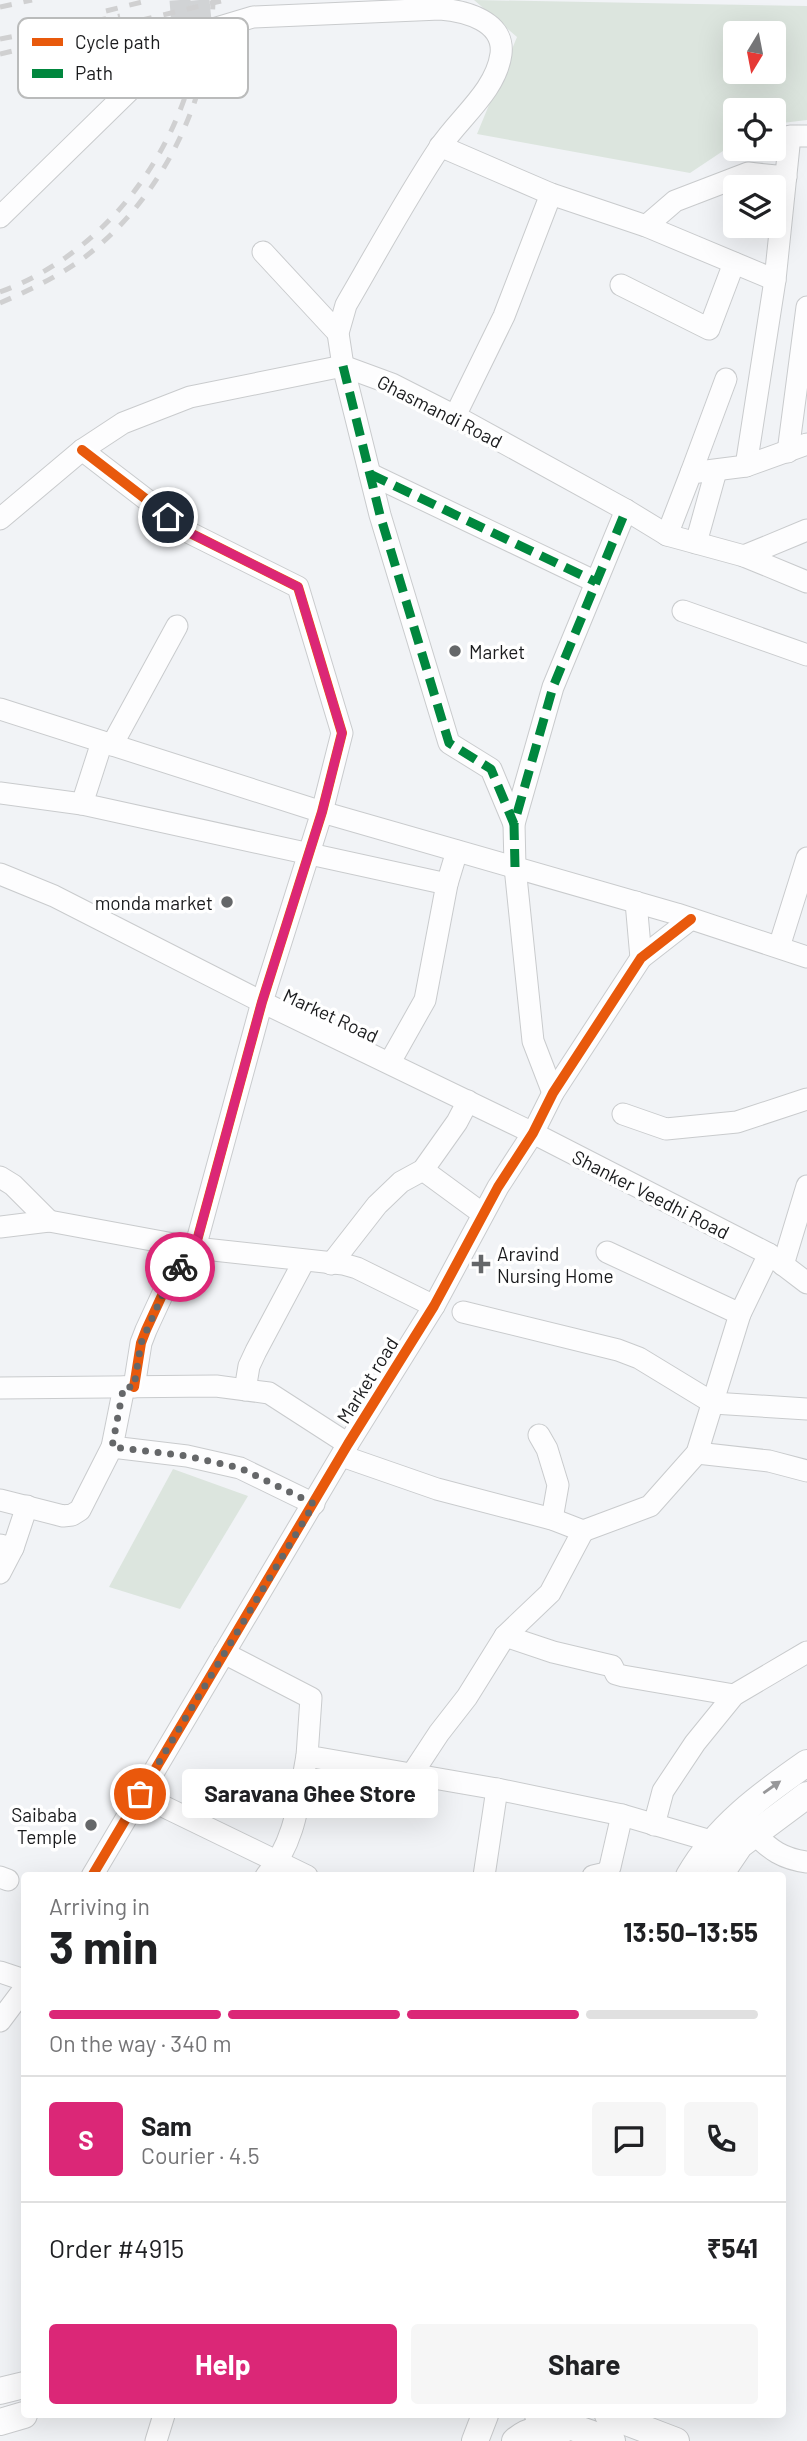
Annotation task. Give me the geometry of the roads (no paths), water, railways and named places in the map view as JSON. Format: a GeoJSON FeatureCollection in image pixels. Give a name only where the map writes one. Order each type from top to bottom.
{"type":"FeatureCollection","features":[{"type":"Feature","properties":{"kind":"main road"},"geometry":{"type":"LineString","coordinates":[[692,1872],[711,1841],[754,1801],[807,1763]]}},
{"type":"Feature","properties":{"kind":"main road"},"geometry":{"type":"LineString","coordinates":[[722,1872],[740,1845],[807,1795]]}},
{"type":"Feature","properties":{"kind":"main road"},"geometry":{"type":"LineString","coordinates":[[0,2391],[21,2386]]}},
{"type":"Feature","properties":{"kind":"main road"},"geometry":{"type":"LineString","coordinates":[[0,2422],[21,2416]]}},
{"type":"Feature","properties":{"kind":"main road"},"geometry":{"type":"LineString","coordinates":[[470,2418],[473,2441]]}},
{"type":"Feature","properties":{"kind":"main road"},"geometry":{"type":"LineString","coordinates":[[473,2441],[484,2418]]}},
{"type":"Feature","properties":{"kind":"main road"},"geometry":{"type":"LineString","coordinates":[[505,2441],[511,2418]]}},
{"type":"Feature","properties":{"kind":"main road"},"geometry":{"type":"LineString","coordinates":[[546,2418],[612,2441]]}},
{"type":"Feature","properties":{"kind":"main road"},"geometry":{"type":"LineString","coordinates":[[616,2418],[676,2441]]}},
{"type":"Feature","properties":{"kind":"main road"},"geometry":{"type":"LineString","coordinates":[[515,2441],[537,2429],[580,2430]]}},
{"type":"Feature","properties":{"kind":"street"},"geometry":{"type":"LineString","coordinates":[[248,18],[460,10],[487,22],[500,38],[501,54],[495,74],[440,146],[346,304],[338,333],[343,366],[370,474],[449,743],[492,769],[514,824]]}},
{"type":"Feature","properties":{"kind":"street"},"geometry":{"type":"LineString","coordinates":[[0,217],[122,98]]}},
{"type":"Feature","properties":{"kind":"street"},"geometry":{"type":"LineString","coordinates":[[786,177],[790,136],[807,136]]}},
{"type":"Feature","properties":{"kind":"street"},"geometry":{"type":"LineString","coordinates":[[440,146],[551,194],[646,226],[775,280]]}},
{"type":"Feature","properties":{"kind":"street"},"geometry":{"type":"LineString","coordinates":[[743,175],[767,175]]}},
{"type":"Feature","properties":{"kind":"street"},"geometry":{"type":"LineString","coordinates":[[646,226],[675,201],[723,183]]}},
{"type":"Feature","properties":{"kind":"street"},"geometry":{"type":"LineString","coordinates":[[455,416],[504,316],[551,194]]}},
{"type":"Feature","properties":{"kind":"street"},"geometry":{"type":"LineString","coordinates":[[746,466],[779,238]]}},
{"type":"Feature","properties":{"kind":"street"},"geometry":{"type":"LineString","coordinates":[[262,252],[338,333]]}},
{"type":"Feature","properties":{"kind":"street"},"geometry":{"type":"LineString","coordinates":[[621,285],[709,328],[734,263]]}},
{"type":"Feature","properties":{"kind":"street"},"geometry":{"type":"LineString","coordinates":[[691,473],[746,466],[797,448],[807,307]]}},
{"type":"Feature","properties":{"kind":"street"},"geometry":{"type":"LineString","coordinates":[[0,519],[82,450],[123,423],[190,397],[343,366]]}},
{"type":"Feature","properties":{"kind":"street","name":"Ghasmandi Road"},"geometry":{"type":"LineString","coordinates":[[343,366],[392,384],[455,416],[626,510],[667,536],[744,556],[807,582]]}},
{"type":"Feature","properties":{"kind":"street"},"geometry":{"type":"LineString","coordinates":[[667,536],[726,379]]}},
{"type":"Feature","properties":{"kind":"street"},"geometry":{"type":"LineString","coordinates":[[0,1500],[63,1516],[72,1515],[80,1510],[112,1447],[146,1330],[170,1278],[195,1248],[262,1002],[322,812],[342,733],[298,587],[190,533],[82,450]]}},
{"type":"Feature","properties":{"kind":"street"},"geometry":{"type":"LineString","coordinates":[[696,544],[716,471]]}},
{"type":"Feature","properties":{"kind":"street"},"geometry":{"type":"LineString","coordinates":[[370,474],[596,582]]}},
{"type":"Feature","properties":{"kind":"street"},"geometry":{"type":"LineString","coordinates":[[553,1093],[533,1041],[515,867],[514,824],[553,687],[626,510]]}},
{"type":"Feature","properties":{"kind":"street"},"geometry":{"type":"LineString","coordinates":[[744,556],[807,530]]}},
{"type":"Feature","properties":{"kind":"street"},"geometry":{"type":"LineString","coordinates":[[682,611],[807,655]]}},
{"type":"Feature","properties":{"kind":"street"},"geometry":{"type":"LineString","coordinates":[[82,804],[107,744],[177,626]]}},
{"type":"Feature","properties":{"kind":"street"},"geometry":{"type":"LineString","coordinates":[[0,709],[322,812],[636,902],[807,957]]}},
{"type":"Feature","properties":{"kind":"street"},"geometry":{"type":"LineString","coordinates":[[0,793],[82,804],[447,884]]}},
{"type":"Feature","properties":{"kind":"street"},"geometry":{"type":"LineString","coordinates":[[390,1062],[425,1000],[447,884],[457,850]]}},
{"type":"Feature","properties":{"kind":"street"},"geometry":{"type":"LineString","coordinates":[[779,947],[807,858]]}},
{"type":"Feature","properties":{"kind":"street","name":"Market Road"},"geometry":{"type":"LineString","coordinates":[[0,874],[54,896],[262,1002],[533,1133]]}},
{"type":"Feature","properties":{"kind":"street"},"geometry":{"type":"LineString","coordinates":[[636,902],[641,958]]}},
{"type":"Feature","properties":{"kind":"street","name":"Market road"},"geometry":{"type":"LineString","coordinates":[[94,1872],[345,1450],[434,1306],[553,1093],[641,958],[691,919]]}},
{"type":"Feature","properties":{"kind":"street"},"geometry":{"type":"LineString","coordinates":[[624,1114],[666,1129],[737,1122],[807,1099]]}},
{"type":"Feature","properties":{"kind":"street"},"geometry":{"type":"LineString","coordinates":[[331,1264],[383,1199],[401,1182],[423,1170],[468,1101]]}},
{"type":"Feature","properties":{"kind":"street","name":"Shanker Veedhi Road"},"geometry":{"type":"LineString","coordinates":[[533,1133],[776,1260],[807,1283]]}},
{"type":"Feature","properties":{"kind":"street"},"geometry":{"type":"LineString","coordinates":[[423,1170],[483,1214]]}},
{"type":"Feature","properties":{"kind":"street"},"geometry":{"type":"LineString","coordinates":[[0,1177],[13,1185],[49,1221]]}},
{"type":"Feature","properties":{"kind":"street"},"geometry":{"type":"LineString","coordinates":[[412,1774],[467,1697],[505,1636],[550,1593],[583,1531],[650,1506],[698,1453],[740,1314],[776,1260],[807,1185]]}},
{"type":"Feature","properties":{"kind":"street"},"geometry":{"type":"LineString","coordinates":[[0,1227],[49,1221],[195,1248],[357,1268],[434,1306]]}},
{"type":"Feature","properties":{"kind":"street"},"geometry":{"type":"LineString","coordinates":[[607,1252],[740,1314]]}},
{"type":"Feature","properties":{"kind":"street"},"geometry":{"type":"LineString","coordinates":[[245,1390],[249,1366],[304,1261]]}},
{"type":"Feature","properties":{"kind":"street"},"geometry":{"type":"LineString","coordinates":[[463,1312],[639,1357],[713,1403],[807,1409]]}},
{"type":"Feature","properties":{"kind":"street"},"geometry":{"type":"LineString","coordinates":[[0,1388],[216,1386],[269,1393],[345,1450],[437,1489],[552,1519],[583,1531]]}},
{"type":"Feature","properties":{"kind":"street"},"geometry":{"type":"LineString","coordinates":[[539,1435],[547,1450],[558,1485],[552,1519]]}},
{"type":"Feature","properties":{"kind":"street"},"geometry":{"type":"LineString","coordinates":[[112,1447],[187,1456],[240,1468],[314,1504]]}},
{"type":"Feature","properties":{"kind":"street"},"geometry":{"type":"LineString","coordinates":[[698,1453],[769,1461],[807,1471]]}},
{"type":"Feature","properties":{"kind":"street"},"geometry":{"type":"LineString","coordinates":[[0,1573],[6,1546],[27,1506]]}},
{"type":"Feature","properties":{"kind":"street"},"geometry":{"type":"LineString","coordinates":[[505,1636],[553,1652],[612,1665],[616,1674],[734,1695]]}},
{"type":"Feature","properties":{"kind":"street"},"geometry":{"type":"LineString","coordinates":[[654,1825],[663,1791],[695,1743],[734,1695],[807,1652]]}},
{"type":"Feature","properties":{"kind":"street"},"geometry":{"type":"LineString","coordinates":[[140,1794],[273,1869],[291,1835],[307,1756],[311,1698],[224,1653]]}},
{"type":"Feature","properties":{"kind":"street"},"geometry":{"type":"LineString","coordinates":[[307,1756],[497,1789],[622,1815],[711,1841]]}},
{"type":"Feature","properties":{"kind":"street"},"geometry":{"type":"LineString","coordinates":[[485,1872],[497,1789]]}},
{"type":"Feature","properties":{"kind":"street"},"geometry":{"type":"LineString","coordinates":[[606,1872],[610,1867],[622,1815]]}},
{"type":"Feature","properties":{"kind":"street"},"geometry":{"type":"LineString","coordinates":[[754,1833],[771,1851],[789,1860],[807,1862]]}},
{"type":"Feature","properties":{"kind":"street"},"geometry":{"type":"LineString","coordinates":[[0,1972],[21,1979]]}},
{"type":"Feature","properties":{"kind":"street"},"geometry":{"type":"LineString","coordinates":[[0,2021],[21,1993]]}},
{"type":"Feature","properties":{"kind":"street"},"geometry":{"type":"LineString","coordinates":[[156,2441],[163,2418]]}},
{"type":"Feature","properties":{"kind":"tunnel"},"geometry":{"type":"LineString","coordinates":[[180,0],[181,18]]}},
{"type":"Feature","properties":{"kind":"tunnel"},"geometry":{"type":"LineString","coordinates":[[199,0],[201,18]]}},
{"type":"Feature","properties":{"kind":"railway"},"geometry":{"type":"LineString","coordinates":[[0,7],[32,0]]}},
{"type":"Feature","properties":{"kind":"railway"},"geometry":{"type":"LineString","coordinates":[[106,11],[150,0]]}},
{"type":"Feature","properties":{"kind":"railway"},"geometry":{"type":"LineString","coordinates":[[212,18],[213,0]]}},
{"type":"Feature","properties":{"kind":"railway"},"geometry":{"type":"LineString","coordinates":[[150,18],[221,1]]}},
{"type":"Feature","properties":{"kind":"railway"},"geometry":{"type":"LineString","coordinates":[[110,18],[120,16]]}},
{"type":"Feature","properties":{"kind":"railway"},"geometry":{"type":"LineString","coordinates":[[0,39],[18,36]]}},
{"type":"Feature","properties":{"kind":"railway"},"geometry":{"type":"LineString","coordinates":[[0,54],[18,50]]}},
{"type":"Feature","properties":{"kind":"railway"},"geometry":{"type":"LineString","coordinates":[[0,292],[37,275],[71,254],[102,228],[129,198],[152,165],[184,98]]}},
{"type":"Feature","properties":{"kind":"railway"},"geometry":{"type":"LineString","coordinates":[[0,303],[65,270],[113,233],[138,205],[159,175],[178,143],[195,98]]}},
{"type":"Feature","properties":{"kind":"place","name":"Market"},"geometry":{"type":"Point","coordinates":[455,651]}},
{"type":"Feature","properties":{"kind":"place","name":"monda market"},"geometry":{"type":"Point","coordinates":[227,902]}},
{"type":"Feature","properties":{"kind":"place","name":"Aravind Nursing Home"},"geometry":{"type":"Point","coordinates":[481,1264]}},
{"type":"Feature","properties":{"kind":"place","name":"Saravana Ghee Store"},"geometry":{"type":"Point","coordinates":[140,1794]}},
{"type":"Feature","properties":{"kind":"place","name":"Saibaba Temple"},"geometry":{"type":"Point","coordinates":[91,1825]}}]}
